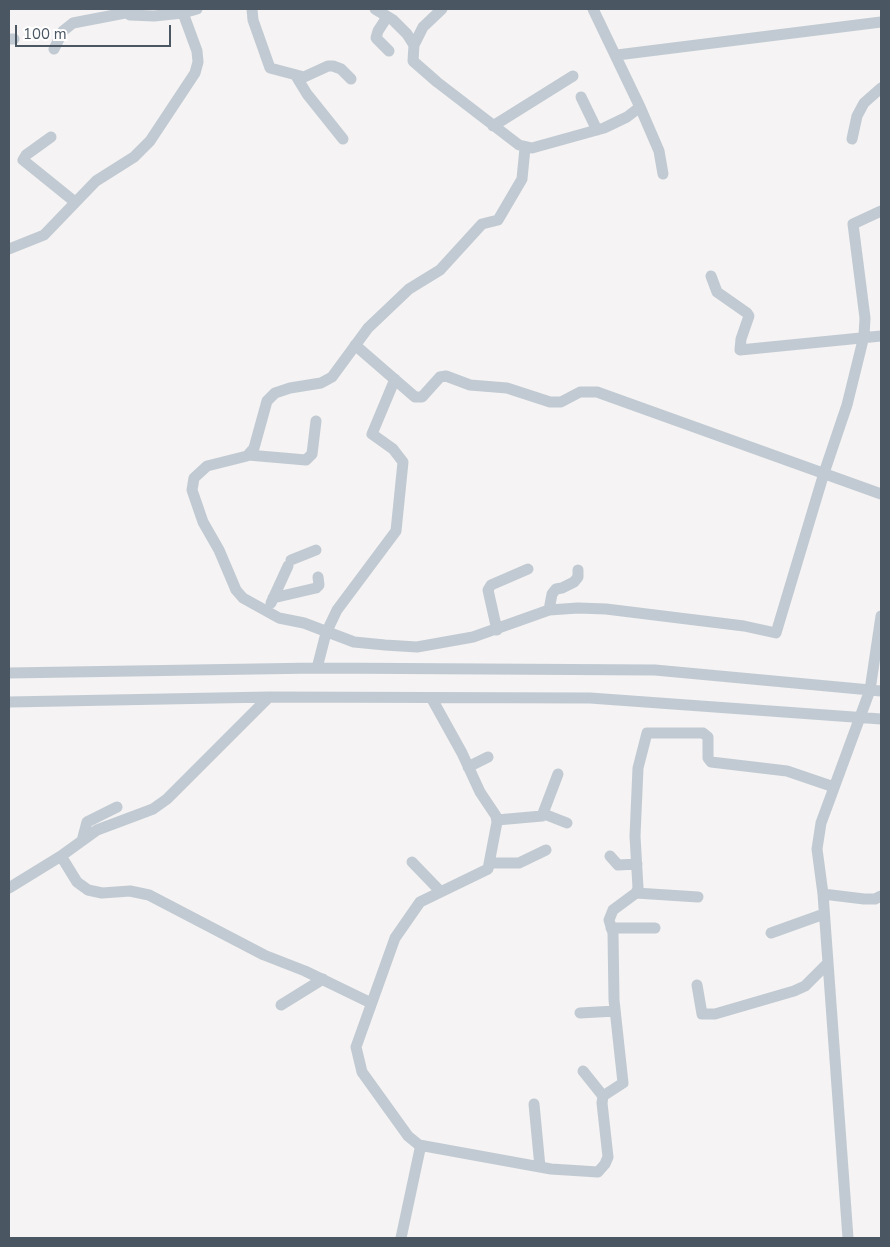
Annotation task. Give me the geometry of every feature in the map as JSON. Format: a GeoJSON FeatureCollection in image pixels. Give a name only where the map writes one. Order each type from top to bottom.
{"type":"FeatureCollection","features":[{"type":"Feature","properties":{"kind":"street"},"geometry":{"type":"LineString","coordinates":[[54,49],[62,31],[73,23],[123,11],[154,16],[184,13],[197,9]]}},
{"type":"Feature","properties":{"kind":"street"},"geometry":{"type":"LineString","coordinates":[[252,9],[253,20],[270,68],[290,72],[296,76],[307,94],[343,139]]}},
{"type":"Feature","properties":{"kind":"street"},"geometry":{"type":"LineString","coordinates":[[375,9],[407,34],[414,45]]}},
{"type":"Feature","properties":{"kind":"street"},"geometry":{"type":"LineString","coordinates":[[442,9],[424,27],[414,45],[413,61],[493,126],[525,148],[540,146],[597,130],[627,117],[640,107]]}},
{"type":"Feature","properties":{"kind":"street"},"geometry":{"type":"LineString","coordinates":[[593,9],[617,55],[659,151],[663,174]]}},
{"type":"Feature","properties":{"kind":"street"},"geometry":{"type":"LineString","coordinates":[[9,249],[44,235],[96,181],[142,150],[194,73],[198,62],[197,51],[184,13]]}},
{"type":"Feature","properties":{"kind":"street"},"geometry":{"type":"LineString","coordinates":[[387,17],[376,38],[389,52]]}},
{"type":"Feature","properties":{"kind":"street"},"geometry":{"type":"LineString","coordinates":[[617,55],[881,22]]}},
{"type":"Feature","properties":{"kind":"street"},"geometry":{"type":"LineString","coordinates":[[296,76],[304,77],[328,66],[333,66],[341,69],[351,79]]}},
{"type":"Feature","properties":{"kind":"street"},"geometry":{"type":"LineString","coordinates":[[493,126],[574,76]]}},
{"type":"Feature","properties":{"kind":"street"},"geometry":{"type":"LineString","coordinates":[[852,138],[857,116],[864,103],[881,88]]}},
{"type":"Feature","properties":{"kind":"street"},"geometry":{"type":"LineString","coordinates":[[581,97],[597,130]]}},
{"type":"Feature","properties":{"kind":"street"},"geometry":{"type":"LineString","coordinates":[[51,137],[26,154],[23,160],[75,202]]}},
{"type":"Feature","properties":{"kind":"street"},"geometry":{"type":"LineString","coordinates":[[248,455],[254,448],[267,401],[275,393],[327,381],[368,328],[409,289],[440,270],[479,226],[498,220],[522,179],[525,148]]}},
{"type":"Feature","properties":{"kind":"street"},"geometry":{"type":"LineString","coordinates":[[316,421],[312,454],[306,460],[248,455],[207,466],[194,478],[192,490],[203,522],[219,550],[236,590],[243,598],[279,618],[304,623],[326,633],[354,642],[417,646],[473,637],[549,610],[578,608],[606,609],[744,626],[776,633],[824,473],[847,405],[864,336],[864,318],[853,224],[881,211]]}},
{"type":"Feature","properties":{"kind":"street"},"geometry":{"type":"LineString","coordinates":[[711,276],[717,292],[749,316],[741,339],[740,350],[864,336],[881,336]]}},
{"type":"Feature","properties":{"kind":"street"},"geometry":{"type":"LineString","coordinates":[[355,345],[412,395],[418,398],[440,378],[446,376],[470,385],[507,388],[550,402],[561,402],[580,392],[597,392],[881,494]]}},
{"type":"Feature","properties":{"kind":"street"},"geometry":{"type":"LineString","coordinates":[[317,668],[326,633],[348,593],[396,532],[403,462],[393,449],[372,434],[395,379]]}},
{"type":"Feature","properties":{"kind":"street"},"geometry":{"type":"LineString","coordinates":[[267,612],[289,563],[316,550]]}},
{"type":"Feature","properties":{"kind":"street"},"geometry":{"type":"LineString","coordinates":[[497,630],[488,590],[491,585],[528,569]]}},
{"type":"Feature","properties":{"kind":"street"},"geometry":{"type":"LineString","coordinates":[[549,610],[552,594],[556,589],[574,582],[578,577],[578,570]]}},
{"type":"Feature","properties":{"kind":"street"},"geometry":{"type":"LineString","coordinates":[[273,598],[316,588],[319,585],[318,577]]}},
{"type":"Feature","properties":{"kind":"street"},"geometry":{"type":"LineString","coordinates":[[848,1238],[823,894],[817,849],[821,823],[834,787],[861,717],[876,691],[881,616]]}},
{"type":"Feature","properties":{"kind":"street"},"geometry":{"type":"LineString","coordinates":[[9,673],[317,668],[654,670],[876,691]]}},
{"type":"Feature","properties":{"kind":"street"},"geometry":{"type":"LineString","coordinates":[[9,702],[269,697],[590,698],[881,719]]}},
{"type":"Feature","properties":{"kind":"street"},"geometry":{"type":"LineString","coordinates":[[9,888],[108,824],[154,809],[167,799],[269,697]]}},
{"type":"Feature","properties":{"kind":"street"},"geometry":{"type":"LineString","coordinates":[[432,699],[480,792],[491,807],[497,820],[490,863],[488,869],[440,891],[415,907],[396,938],[356,1047],[362,1072],[408,1136],[419,1145],[540,1167],[589,1172],[600,1170],[608,1157],[602,1103],[603,1096],[583,1071]]}},
{"type":"Feature","properties":{"kind":"street"},"geometry":{"type":"LineString","coordinates":[[603,1096],[623,1083],[615,1011],[610,914],[636,893],[639,883],[635,836],[638,768],[646,734],[650,731],[703,732],[708,737],[708,758],[711,762],[788,771],[834,787]]}},
{"type":"Feature","properties":{"kind":"street"},"geometry":{"type":"LineString","coordinates":[[468,766],[488,757]]}},
{"type":"Feature","properties":{"kind":"street"},"geometry":{"type":"LineString","coordinates":[[544,814],[558,774]]}},
{"type":"Feature","properties":{"kind":"street"},"geometry":{"type":"LineString","coordinates":[[82,841],[87,822],[117,807]]}},
{"type":"Feature","properties":{"kind":"street"},"geometry":{"type":"LineString","coordinates":[[497,820],[544,814],[567,823]]}},
{"type":"Feature","properties":{"kind":"street"},"geometry":{"type":"LineString","coordinates":[[490,863],[520,863],[546,850]]}},
{"type":"Feature","properties":{"kind":"street"},"geometry":{"type":"LineString","coordinates":[[61,856],[77,882],[88,890],[102,893],[130,891],[149,895],[264,955],[323,979],[371,1003]]}},
{"type":"Feature","properties":{"kind":"street"},"geometry":{"type":"LineString","coordinates":[[610,856],[618,866],[637,864]]}},
{"type":"Feature","properties":{"kind":"street"},"geometry":{"type":"LineString","coordinates":[[412,862],[440,891]]}},
{"type":"Feature","properties":{"kind":"street"},"geometry":{"type":"LineString","coordinates":[[636,893],[698,897]]}},
{"type":"Feature","properties":{"kind":"street"},"geometry":{"type":"LineString","coordinates":[[823,894],[864,899],[875,899],[881,896]]}},
{"type":"Feature","properties":{"kind":"street"},"geometry":{"type":"LineString","coordinates":[[771,933],[824,914]]}},
{"type":"Feature","properties":{"kind":"street"},"geometry":{"type":"LineString","coordinates":[[611,928],[655,928]]}},
{"type":"Feature","properties":{"kind":"street"},"geometry":{"type":"LineString","coordinates":[[697,985],[702,1014],[716,1014],[794,992],[805,986],[828,963]]}},
{"type":"Feature","properties":{"kind":"street"},"geometry":{"type":"LineString","coordinates":[[280,1005],[323,979]]}},
{"type":"Feature","properties":{"kind":"street"},"geometry":{"type":"LineString","coordinates":[[580,1013],[615,1011]]}},
{"type":"Feature","properties":{"kind":"street"},"geometry":{"type":"LineString","coordinates":[[534,1104],[540,1167]]}},
{"type":"Feature","properties":{"kind":"street"},"geometry":{"type":"LineString","coordinates":[[401,1238],[420,1157],[419,1145]]}}]}
